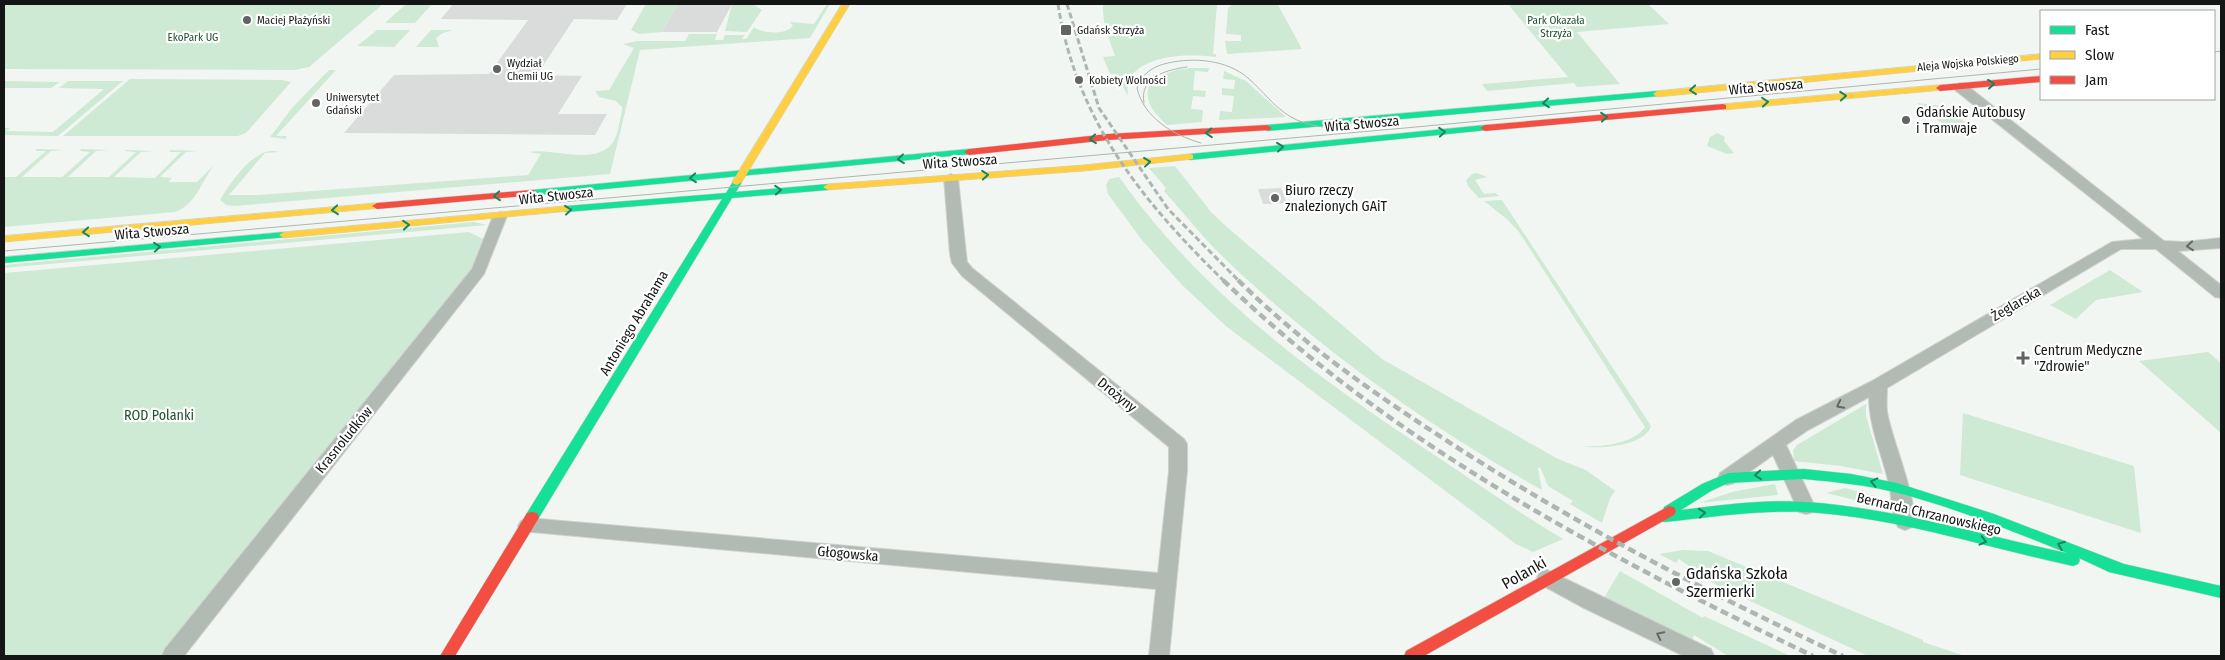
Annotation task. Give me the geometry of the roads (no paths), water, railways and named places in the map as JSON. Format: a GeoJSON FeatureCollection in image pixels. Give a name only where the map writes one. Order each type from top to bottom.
{"type":"FeatureCollection","features":[{"type":"Feature","properties":{"kind":"street","name":"Antoniego Abrahama"},"geometry":{"type":"LineString","coordinates":[[447,656],[846,4]]}},
{"type":"Feature","properties":{"kind":"street","name":"Aleja Wojska Polskiego"},"geometry":{"type":"LineString","coordinates":[[1894,70],[2040,56]]}},
{"type":"Feature","properties":{"kind":"street","name":"Wita Stwosza"},"geometry":{"type":"LineString","coordinates":[[4,239],[742,174],[1108,137],[1211,133],[1894,70]]}},
{"type":"Feature","properties":{"kind":"street","name":"Aleja Wojska Polskiego"},"geometry":{"type":"LineString","coordinates":[[1917,90],[2040,79]]}},
{"type":"Feature","properties":{"kind":"street"},"geometry":{"type":"LineString","coordinates":[[1777,82],[1795,100]]}},
{"type":"Feature","properties":{"kind":"street"},"geometry":{"type":"LineString","coordinates":[[1960,87],[2221,293]]}},
{"type":"Feature","properties":{"kind":"street","name":"Wita Stwosza"},"geometry":{"type":"LineString","coordinates":[[4,260],[730,194],[1084,168],[1285,146],[1917,90]]}},
{"type":"Feature","properties":{"kind":"street","name":"Drożyny"},"geometry":{"type":"LineString","coordinates":[[951,178],[958,254],[960,263],[967,272],[1178,444],[1178,472],[1159,656]]}},
{"type":"Feature","properties":{"kind":"street","name":"Krasnoludków"},"geometry":{"type":"LineString","coordinates":[[172,656],[479,270],[500,216]]}},
{"type":"Feature","properties":{"kind":"street","name":"Żeglarska"},"geometry":{"type":"LineString","coordinates":[[1727,478],[1802,424],[1878,385],[2116,245],[2128,242],[2184,247],[2221,243]]}},
{"type":"Feature","properties":{"kind":"street"},"geometry":{"type":"LineString","coordinates":[[1878,385],[1878,412],[1899,488],[1905,522]]}},
{"type":"Feature","properties":{"kind":"street"},"geometry":{"type":"LineString","coordinates":[[1776,443],[1806,507]]}},
{"type":"Feature","properties":{"kind":"street","name":"Bernarda Chrzanowskiego"},"geometry":{"type":"LineString","coordinates":[[1654,519],[1727,478],[1789,472],[1829,474],[1899,488],[2028,532],[2122,569]]}},
{"type":"Feature","properties":{"kind":"street","name":"Bernarda Chrzanowskiego"},"geometry":{"type":"LineString","coordinates":[[1654,519],[1764,507],[1806,507],[1862,513],[2027,552],[2122,569],[2221,592]]}},
{"type":"Feature","properties":{"kind":"street","name":"Polanki"},"geometry":{"type":"LineString","coordinates":[[1411,656],[1654,519]]}},
{"type":"Feature","properties":{"kind":"street","name":"Głogowska"},"geometry":{"type":"LineString","coordinates":[[528,526],[1167,582]]}},
{"type":"Feature","properties":{"kind":"street"},"geometry":{"type":"LineString","coordinates":[[1547,578],[1590,602],[1704,656]]}},
{"type":"Feature","properties":{"kind":"tram line"},"geometry":{"type":"LineString","coordinates":[[2215,52],[2221,51]]}},
{"type":"Feature","properties":{"kind":"tram line"},"geometry":{"type":"LineString","coordinates":[[1201,143],[1170,130],[1161,124],[1146,108],[1137,88],[1145,74],[1153,68],[1163,64],[1189,60],[1221,64],[1240,72],[1248,78],[1274,104],[1291,117],[1314,126],[1339,128]]}},
{"type":"Feature","properties":{"kind":"tram line"},"geometry":{"type":"LineString","coordinates":[[1144,103],[1144,94],[1150,81],[1163,73],[1187,67]]}},
{"type":"Feature","properties":{"kind":"tram line"},"geometry":{"type":"LineString","coordinates":[[4,251],[1405,128],[2040,69]]}},
{"type":"Feature","properties":{"kind":"railway"},"geometry":{"type":"LineString","coordinates":[[1058,4],[1067,46],[1080,85],[1097,122],[1117,156],[1140,189],[1166,220],[1223,280]]}},
{"type":"Feature","properties":{"kind":"railway"},"geometry":{"type":"LineString","coordinates":[[1067,4],[1099,108],[1168,209],[1238,280]]}},
{"type":"Feature","properties":{"kind":"railway"},"geometry":{"type":"LineString","coordinates":[[1223,280],[1288,339],[1357,393],[1428,444],[1579,536],[1656,578],[1813,656]]}},
{"type":"Feature","properties":{"kind":"railway"},"geometry":{"type":"LineString","coordinates":[[1238,280],[1284,322],[1332,361],[1409,416],[1484,465],[1635,552],[1843,656]]}},
{"type":"Feature","properties":{"kind":"place","name":"Maciej Płażyński"},"geometry":{"type":"Point","coordinates":[247,20]}},
{"type":"Feature","properties":{"kind":"place","name":"Gdańsk Strzyża"},"geometry":{"type":"Point","coordinates":[1066,30]}},
{"type":"Feature","properties":{"kind":"place","name":"Wydział Chemii UG"},"geometry":{"type":"Point","coordinates":[497,69]}},
{"type":"Feature","properties":{"kind":"place","name":"Kobiety Wolności"},"geometry":{"type":"Point","coordinates":[1079,80]}},
{"type":"Feature","properties":{"kind":"place","name":"Uniwersytet Gdański"},"geometry":{"type":"Point","coordinates":[316,103]}},
{"type":"Feature","properties":{"kind":"place","name":"Gdańskie Autobusy i Tramwaje"},"geometry":{"type":"Point","coordinates":[1906,120]}},
{"type":"Feature","properties":{"kind":"place","name":"Biuro rzeczy znalezionych GAiT"},"geometry":{"type":"Point","coordinates":[1275,198]}},
{"type":"Feature","properties":{"kind":"place","name":"Centrum Medyczne \"Zdrowie\""},"geometry":{"type":"Point","coordinates":[2023,358]}},
{"type":"Feature","properties":{"kind":"place","name":"Gdańska Szkoła Szermierki"},"geometry":{"type":"Point","coordinates":[1676,582]}},
{"type":"Feature","properties":{"kind":"park label","name":"Park Okazała Strzyża"},"geometry":{"type":"Point","coordinates":[1556,26]}},
{"type":"Feature","properties":{"kind":"park label","name":"EkoPark UG"},"geometry":{"type":"Point","coordinates":[193,37]}},
{"type":"Feature","properties":{"kind":"park label","name":"ROD Polanki"},"geometry":{"type":"Point","coordinates":[159,415]}}]}
